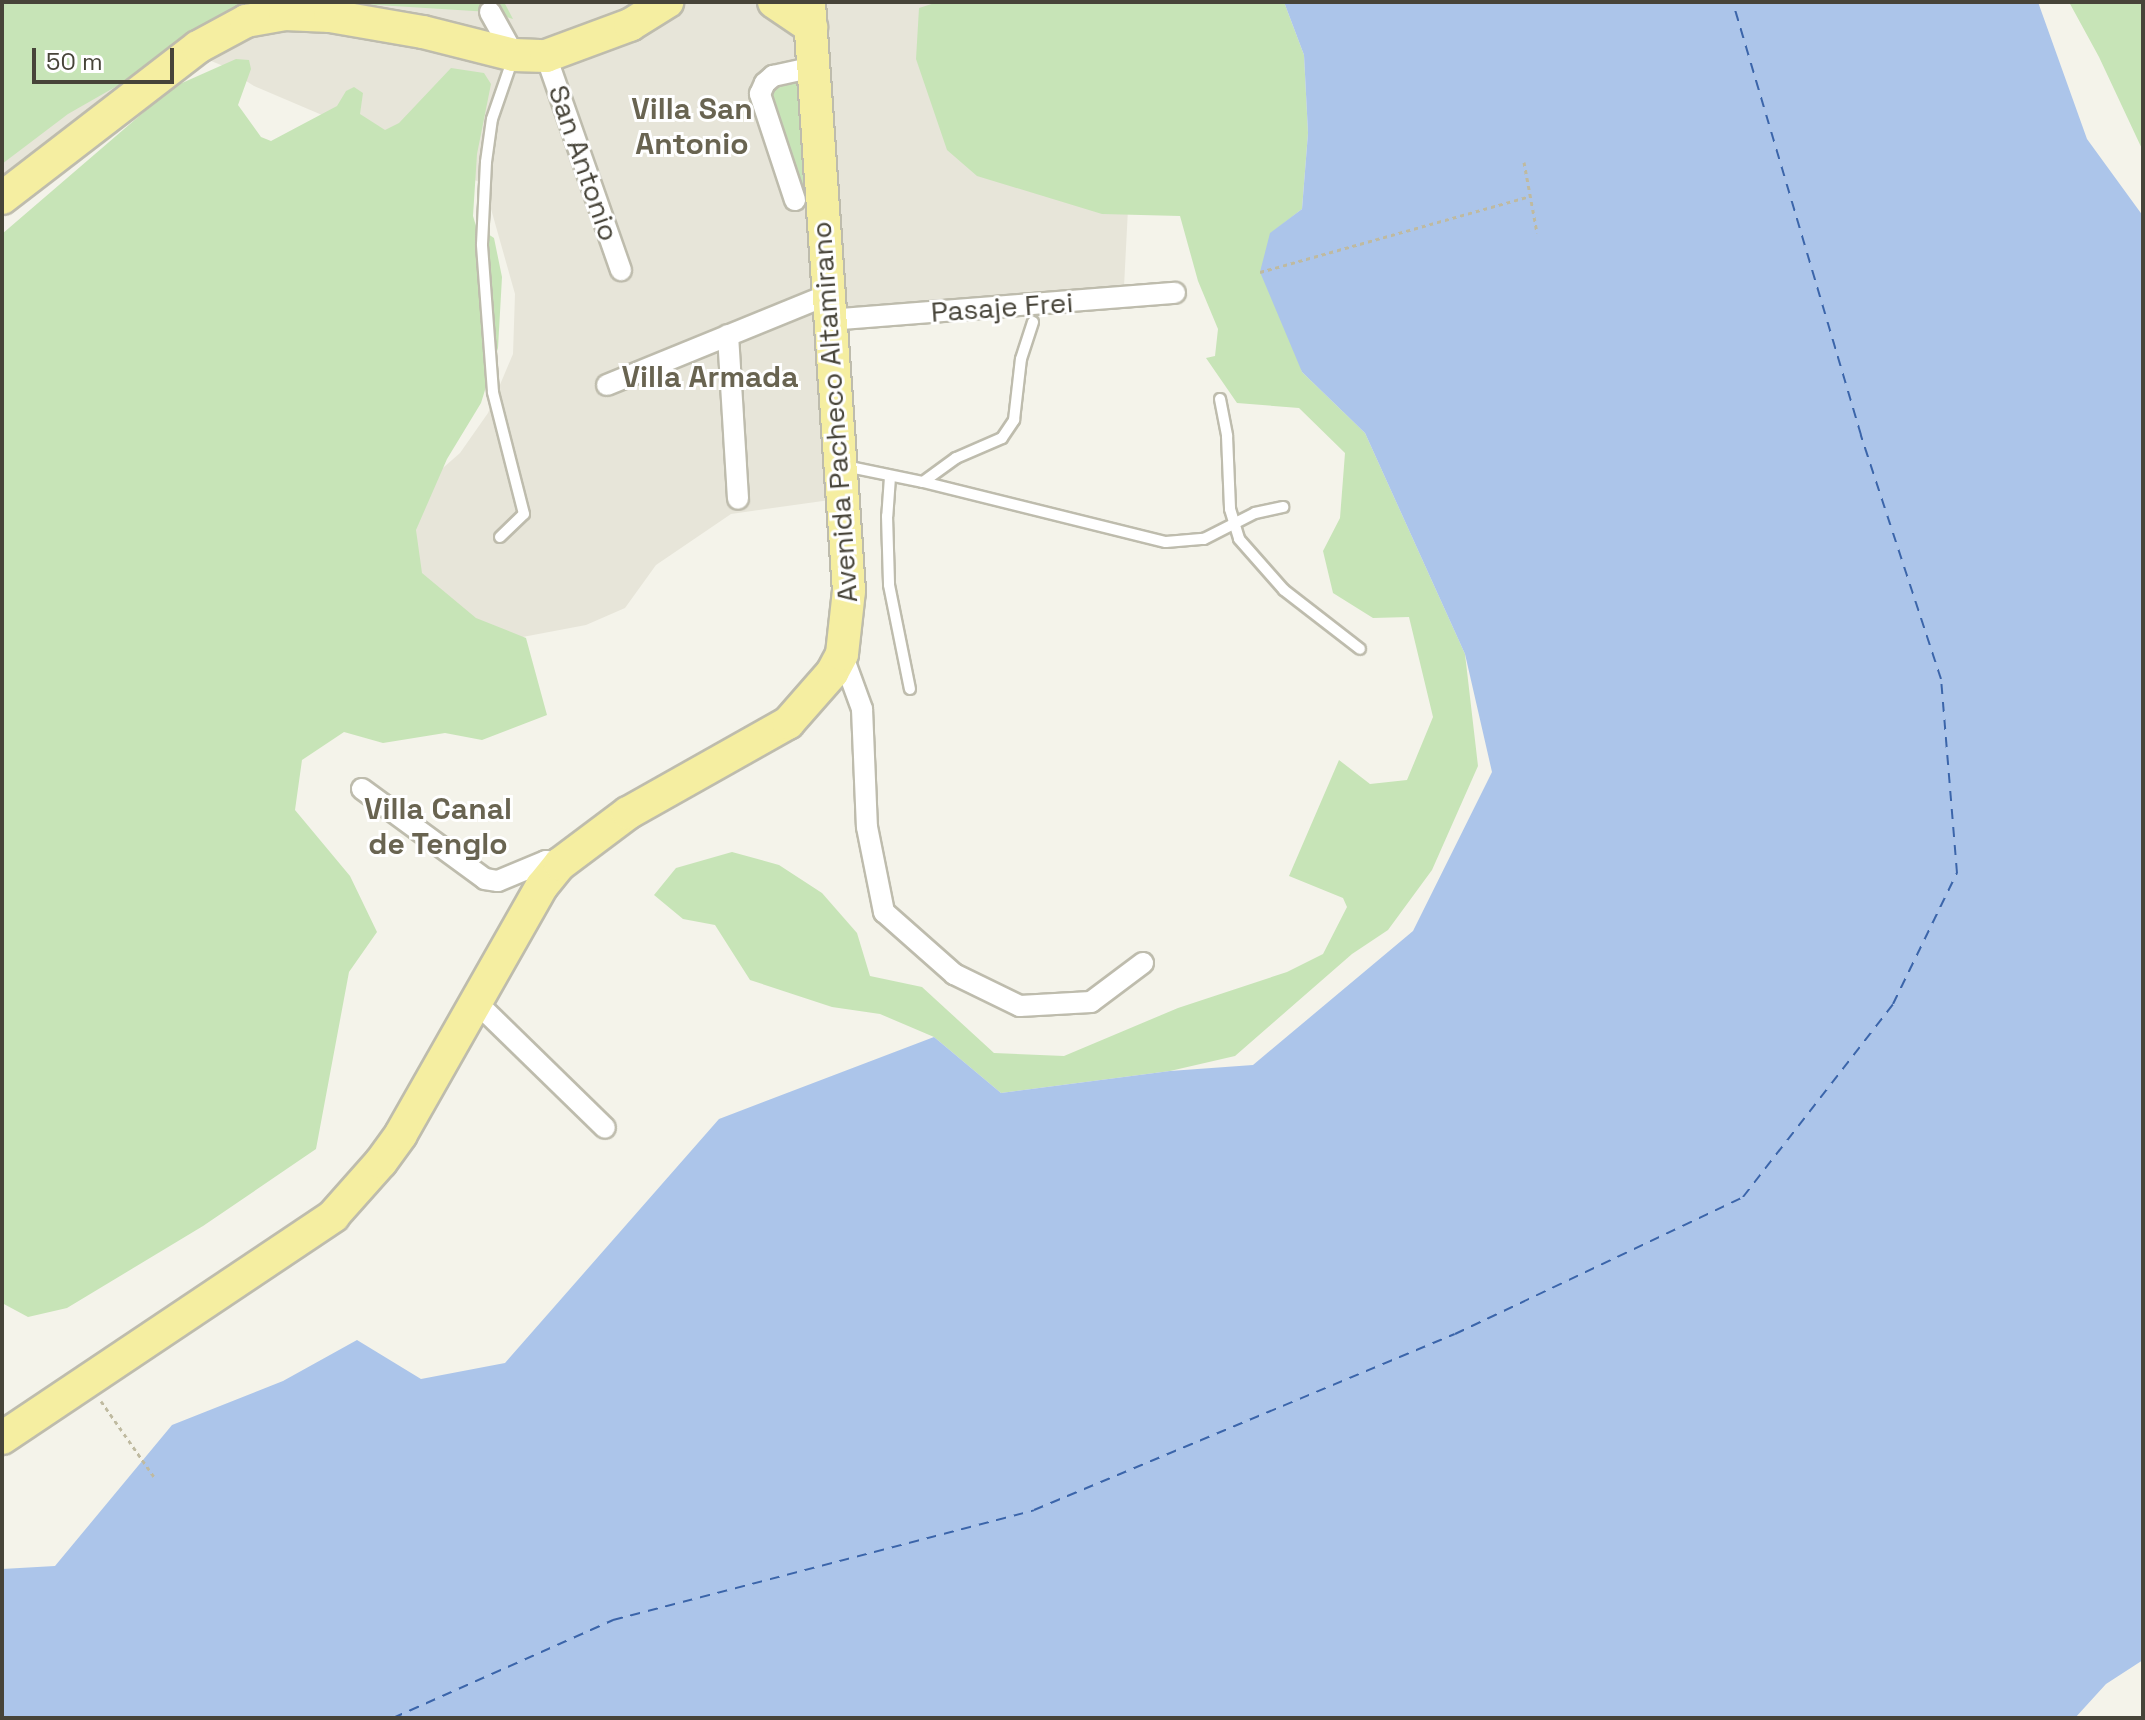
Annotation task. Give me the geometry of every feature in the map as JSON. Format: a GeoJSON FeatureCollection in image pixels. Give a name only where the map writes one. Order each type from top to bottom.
{"type":"FeatureCollection","features":[{"type":"Feature","properties":{"kind":"main road"},"geometry":{"type":"LineString","coordinates":[[2,198],[198,47],[222,31],[255,19],[285,14],[330,16],[423,32],[514,55],[546,56],[657,9],[695,2]]}},
{"type":"Feature","properties":{"kind":"main road"},"geometry":{"type":"LineString","coordinates":[[774,2],[810,14]]}},
{"type":"Feature","properties":{"kind":"main road","name":"Avenida Pacheco Altamirano"},"geometry":{"type":"LineString","coordinates":[[2,1438],[333,1216],[374,1171],[401,1134],[542,886],[560,864],[628,813],[788,723],[820,689],[842,654],[849,591],[810,14]]}},
{"type":"Feature","properties":{"kind":"street"},"geometry":{"type":"LineString","coordinates":[[487,7],[514,55]]}},
{"type":"Feature","properties":{"kind":"street","name":"San Antonio"},"geometry":{"type":"LineString","coordinates":[[546,56],[621,270]]}},
{"type":"Feature","properties":{"kind":"street"},"geometry":{"type":"LineString","coordinates":[[795,200],[760,94],[773,76],[814,67]]}},
{"type":"Feature","properties":{"kind":"street","name":"Pasaje Frei"},"geometry":{"type":"LineString","coordinates":[[607,385],[728,335],[828,308],[1175,293]]}},
{"type":"Feature","properties":{"kind":"street"},"geometry":{"type":"LineString","coordinates":[[728,335],[738,499]]}},
{"type":"Feature","properties":{"kind":"street"},"geometry":{"type":"LineString","coordinates":[[842,654],[862,709],[867,827],[884,912],[954,974],[1020,1006],[1091,1002],[1143,963]]}},
{"type":"Feature","properties":{"kind":"street"},"geometry":{"type":"LineString","coordinates":[[362,789],[485,879],[498,881],[546,861],[560,864]]}},
{"type":"Feature","properties":{"kind":"street"},"geometry":{"type":"LineString","coordinates":[[476,1002],[605,1128]]}},
{"type":"Feature","properties":{"kind":"lane"},"geometry":{"type":"LineString","coordinates":[[500,537],[524,514],[493,392],[482,244],[486,162],[492,119],[514,55]]}},
{"type":"Feature","properties":{"kind":"lane"},"geometry":{"type":"LineString","coordinates":[[923,482],[944,465],[1002,438],[1010,430],[1021,359],[1033,322]]}},
{"type":"Feature","properties":{"kind":"lane"},"geometry":{"type":"LineString","coordinates":[[1220,399],[1227,436],[1233,523],[1239,539],[1266,573],[1360,649]]}},
{"type":"Feature","properties":{"kind":"lane"},"geometry":{"type":"LineString","coordinates":[[840,464],[923,482],[1034,513],[1166,542],[1204,539],[1255,513],[1283,507]]}},
{"type":"Feature","properties":{"kind":"lane"},"geometry":{"type":"LineString","coordinates":[[890,477],[887,529],[889,585],[910,689]]}},
{"type":"Feature","properties":{"kind":"path"},"geometry":{"type":"LineString","coordinates":[[1524,162],[1537,233]]}},
{"type":"Feature","properties":{"kind":"path"},"geometry":{"type":"LineString","coordinates":[[1260,272],[1531,196]]}},
{"type":"Feature","properties":{"kind":"path"},"geometry":{"type":"LineString","coordinates":[[87,1382],[155,1478]]}},
{"type":"Feature","properties":{"kind":"shaded area"},"geometry":{"type":"Polygon","coordinates":[[[2,2],[990,2],[1128,209],[1124,287],[816,316],[830,500],[731,514],[656,565],[625,608],[586,625],[501,641],[410,570],[411,525],[428,481],[460,453],[488,413],[513,354],[515,294],[484,184],[254,86],[221,65],[189,52],[2,195],[2,2]]]}},
{"type":"Feature","properties":{"kind":"green space"},"geometry":{"type":"Polygon","coordinates":[[[2,2],[264,2],[68,114],[2,164],[2,2]]]}},
{"type":"Feature","properties":{"kind":"green space"},"geometry":{"type":"Polygon","coordinates":[[[329,2],[504,2],[513,19],[490,12],[329,2]]]}},
{"type":"Feature","properties":{"kind":"green space"},"geometry":{"type":"Polygon","coordinates":[[[938,2],[1284,2],[1304,55],[1308,133],[1302,209],[1270,234],[1302,372],[1365,433],[1465,654],[1478,766],[1432,870],[1388,930],[1352,954],[1235,1056],[1170,1071],[1001,1093],[934,1037],[880,1014],[832,1007],[750,980],[715,925],[683,919],[654,895],[676,868],[732,852],[779,865],[822,893],[857,933],[870,976],[922,987],[994,1053],[1064,1056],[1178,1008],[1287,972],[1323,954],[1347,907],[1343,898],[1289,876],[1339,760],[1370,784],[1407,780],[1433,717],[1409,617],[1373,618],[1333,593],[1323,551],[1340,518],[1345,453],[1299,408],[1237,403],[1206,358],[1215,356],[1218,329],[1198,281],[1180,216],[1102,214],[977,176],[947,150],[916,59],[919,8],[938,2]]]}},
{"type":"Feature","properties":{"kind":"green space"},"geometry":{"type":"Polygon","coordinates":[[[2069,2],[2143,2],[2143,151],[2099,57],[2069,2]]]}},
{"type":"Feature","properties":{"kind":"green space"},"geometry":{"type":"Polygon","coordinates":[[[236,59],[249,60],[251,69],[238,105],[261,137],[271,141],[337,106],[346,91],[354,87],[363,93],[360,114],[385,130],[399,123],[451,68],[484,73],[491,84],[477,154],[473,216],[476,226],[494,238],[502,277],[498,348],[481,403],[447,459],[416,530],[422,573],[476,618],[526,638],[547,715],[482,740],[445,733],[383,743],[344,732],[302,760],[295,810],[350,876],[377,932],[349,972],[316,1149],[203,1226],[67,1308],[28,1317],[2,1303],[2,234],[173,87],[236,59]]]}},
{"type":"Feature","properties":{"kind":"green space"},"geometry":{"type":"Polygon","coordinates":[[[798,77],[811,198],[805,199],[800,199],[768,85],[798,77]]]}},
{"type":"Feature","properties":{"kind":"water"},"geometry":{"type":"Polygon","coordinates":[[[1284,2],[2038,2],[2087,139],[2143,216],[2143,1660],[2106,1684],[2075,1718],[2,1718],[2,1569],[55,1566],[172,1425],[283,1381],[357,1340],[421,1379],[505,1363],[719,1119],[934,1037],[1001,1093],[1170,1071],[1253,1065],[1413,931],[1492,772],[1465,654],[1365,433],[1302,372],[1260,272],[1270,233],[1302,209],[1308,133],[1304,55],[1284,2]]]}},
{"type":"Feature","properties":{"kind":"ferry route"},"geometry":{"type":"LineString","coordinates":[[393,1718],[613,1620],[1034,1510],[1455,1334],[1743,1197],[1893,1004],[1957,873],[1941,679],[1861,435],[1733,2]]}},
{"type":"Feature","properties":{"kind":"district","name":"Villa San Antonio"},"geometry":{"type":"Point","coordinates":[692,126]}},
{"type":"Feature","properties":{"kind":"district","name":"Villa Armada"},"geometry":{"type":"Point","coordinates":[710,377]}},
{"type":"Feature","properties":{"kind":"district","name":"Villa Canal de Tenglo"},"geometry":{"type":"Point","coordinates":[438,826]}}]}
